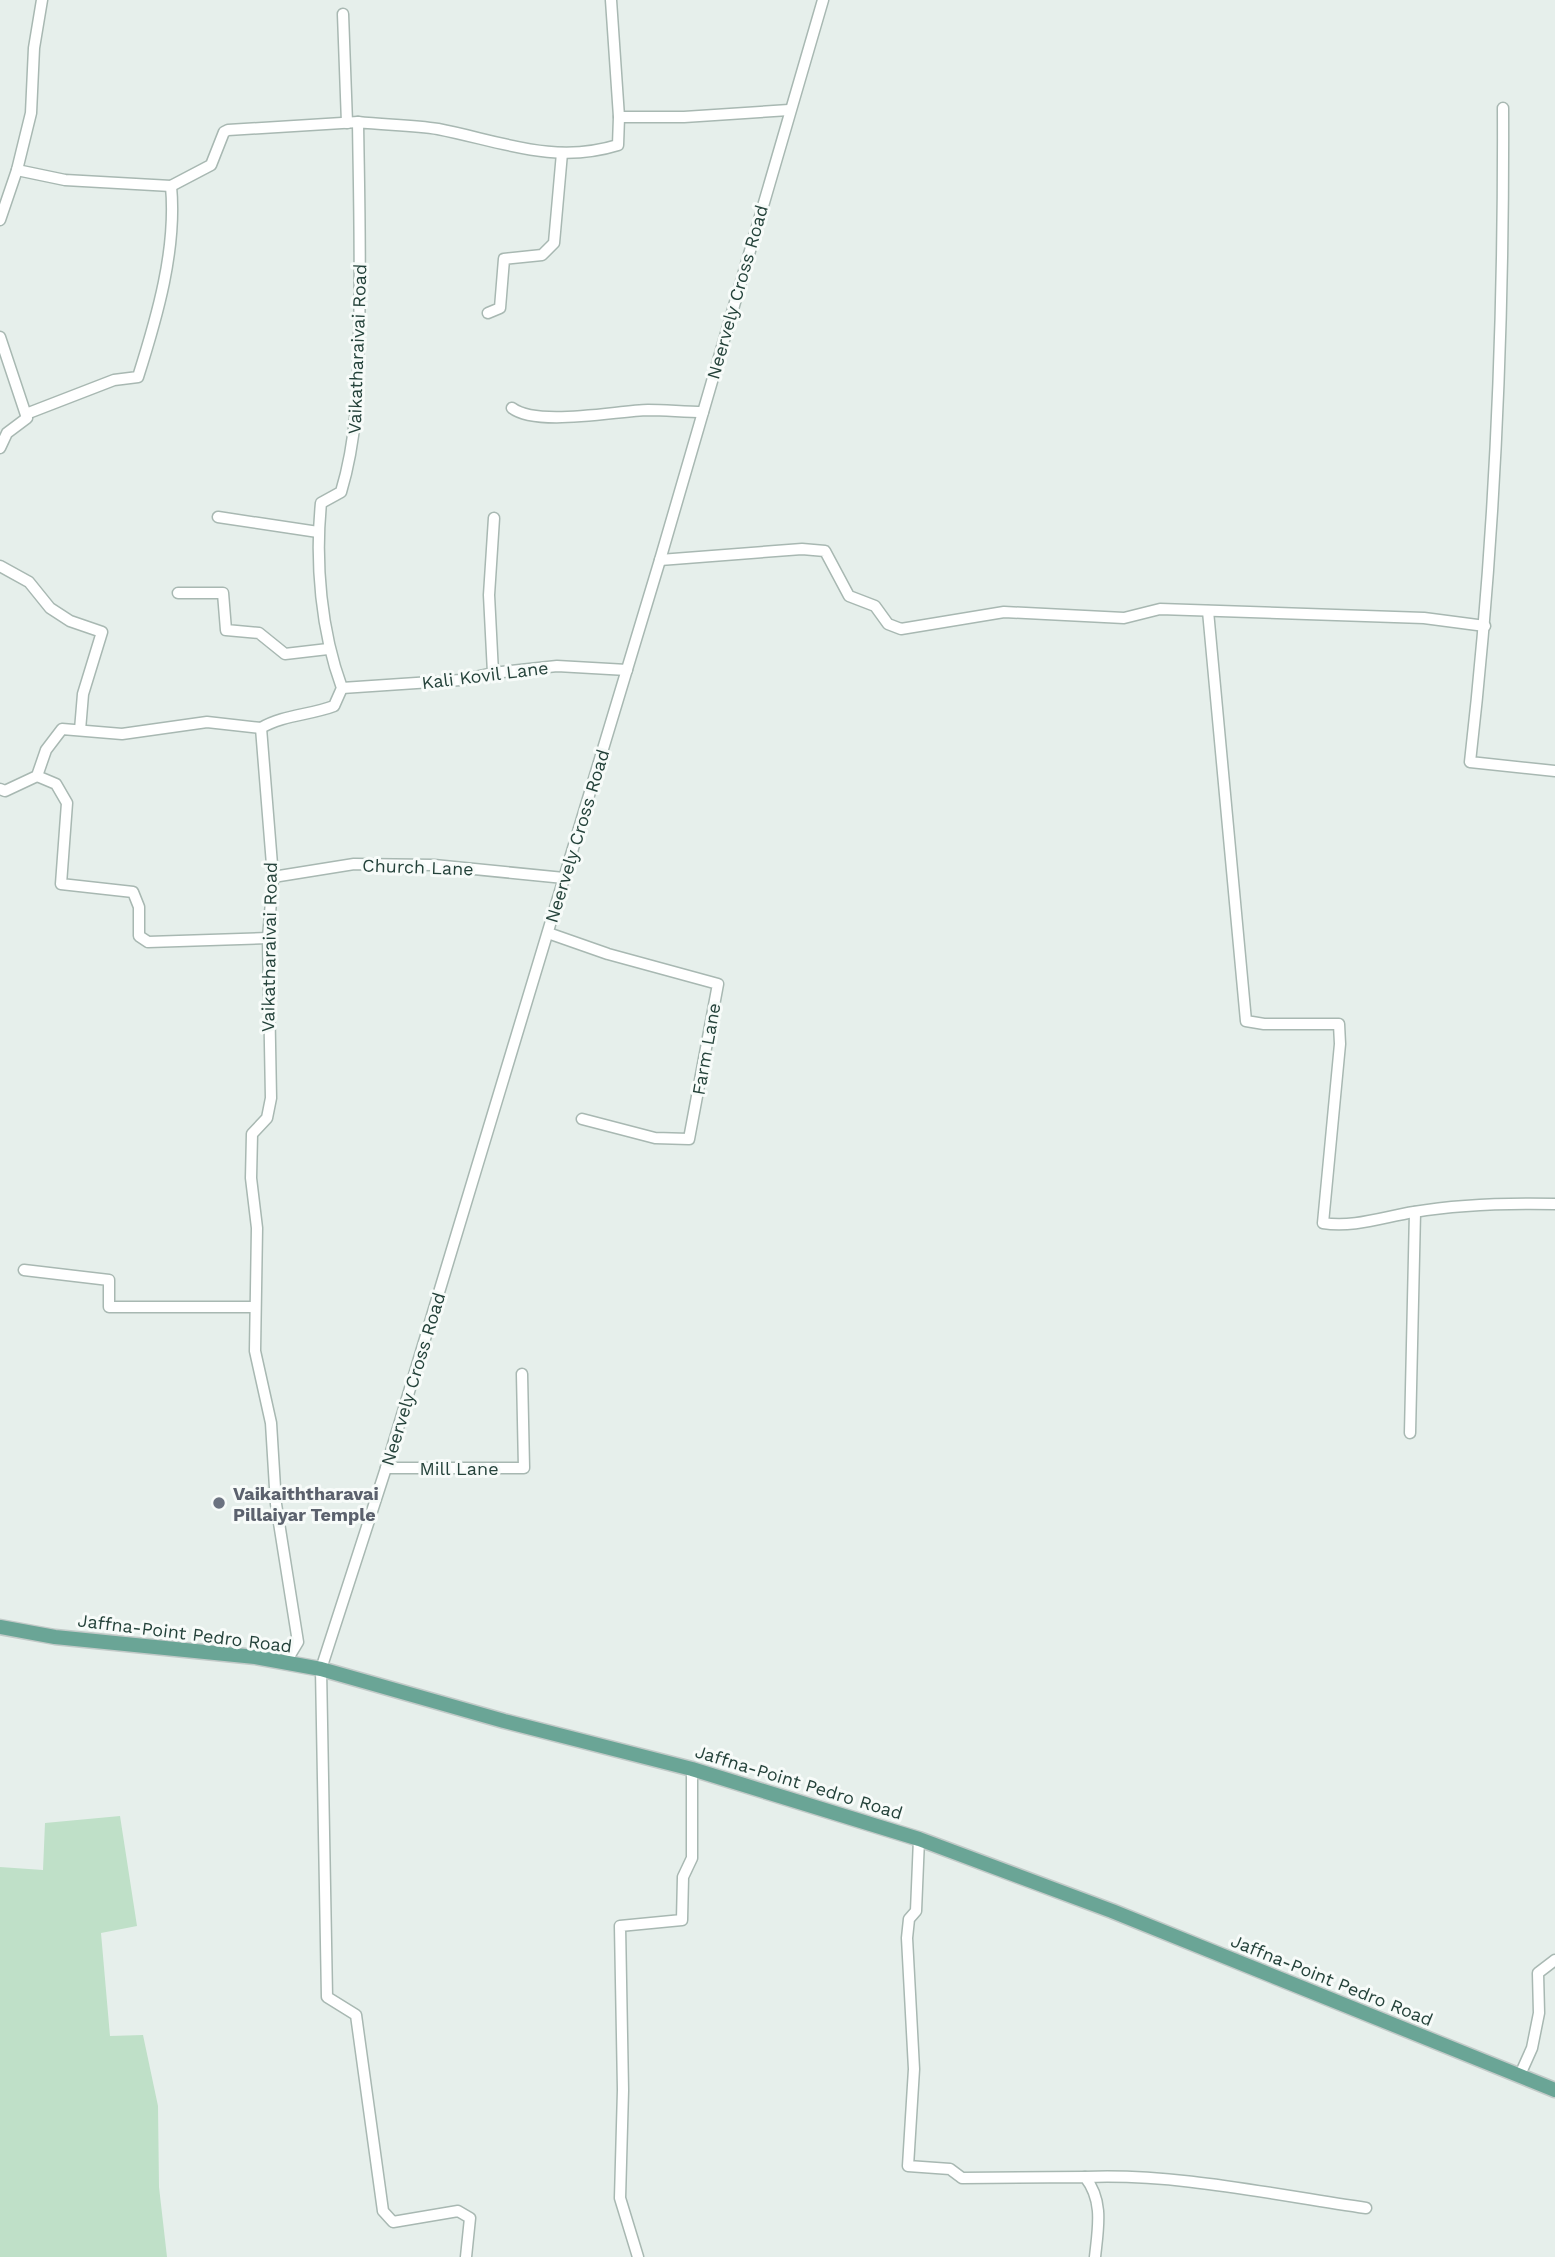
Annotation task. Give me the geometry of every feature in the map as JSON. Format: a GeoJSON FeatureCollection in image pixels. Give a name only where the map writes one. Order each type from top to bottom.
{"type":"FeatureCollection","features":[{"type":"Feature","properties":{"kind":"main road","name":"Jaffna-Point Pedro Road"},"geometry":{"type":"LineString","coordinates":[[0,1627],[55,1637],[286,1662],[692,1769],[919,1839],[1112,1911],[1555,2090]]}},
{"type":"Feature","properties":{"kind":"street"},"geometry":{"type":"LineString","coordinates":[[0,220],[18,170],[31,113],[34,48],[42,0]]}},
{"type":"Feature","properties":{"kind":"street"},"geometry":{"type":"LineString","coordinates":[[18,170],[65,180],[171,186],[212,165],[224,132],[228,130],[352,123],[436,129],[537,153],[603,150],[618,145],[620,117],[611,0]]}},
{"type":"Feature","properties":{"kind":"street","name":"Neervely Cross Road"},"geometry":{"type":"LineString","coordinates":[[466,2257],[470,2218],[458,2211],[393,2222],[383,2211],[356,2015],[327,1997],[321,1670],[386,1468],[548,933],[823,0]]}},
{"type":"Feature","properties":{"kind":"street"},"geometry":{"type":"LineString","coordinates":[[343,13],[352,123]]}},
{"type":"Feature","properties":{"kind":"street"},"geometry":{"type":"LineString","coordinates":[[1503,108],[1504,264],[1485,626],[1470,762],[1555,771]]}},
{"type":"Feature","properties":{"kind":"street"},"geometry":{"type":"LineString","coordinates":[[620,117],[684,117],[789,110]]}},
{"type":"Feature","properties":{"kind":"street","name":"Vaikatharaivai Road"},"geometry":{"type":"LineString","coordinates":[[342,688],[328,649],[318,532],[321,503],[341,492],[348,470],[358,408],[361,260],[352,123]]}},
{"type":"Feature","properties":{"kind":"street"},"geometry":{"type":"LineString","coordinates":[[488,313],[500,308],[504,259],[542,254],[554,243],[562,153]]}},
{"type":"Feature","properties":{"kind":"street"},"geometry":{"type":"LineString","coordinates":[[26,414],[114,380],[138,377],[153,328],[174,218],[171,186]]}},
{"type":"Feature","properties":{"kind":"street"},"geometry":{"type":"LineString","coordinates":[[0,337],[27,418],[7,433],[0,448]]}},
{"type":"Feature","properties":{"kind":"street"},"geometry":{"type":"LineString","coordinates":[[512,408],[520,414],[556,416],[649,410],[703,412]]}},
{"type":"Feature","properties":{"kind":"street"},"geometry":{"type":"LineString","coordinates":[[218,517],[318,532]]}},
{"type":"Feature","properties":{"kind":"street"},"geometry":{"type":"LineString","coordinates":[[493,673],[489,595],[494,518]]}},
{"type":"Feature","properties":{"kind":"street"},"geometry":{"type":"LineString","coordinates":[[660,560],[802,549],[825,551],[849,596],[875,606],[888,624],[901,629],[1004,612],[1124,618],[1160,609],[1424,618],[1485,626]]}},
{"type":"Feature","properties":{"kind":"street"},"geometry":{"type":"LineString","coordinates":[[0,566],[29,582],[50,608],[70,621],[102,632],[83,694],[80,730]]}},
{"type":"Feature","properties":{"kind":"street"},"geometry":{"type":"LineString","coordinates":[[178,593],[223,593],[226,630],[259,633],[285,654],[328,649]]}},
{"type":"Feature","properties":{"kind":"street"},"geometry":{"type":"LineString","coordinates":[[1208,611],[1246,1021],[1264,1024],[1339,1024],[1340,1044],[1323,1223],[1341,1226],[1415,1212],[1493,1203],[1555,1204]]}},
{"type":"Feature","properties":{"kind":"street","name":"Kali Kovil Lane"},"geometry":{"type":"LineString","coordinates":[[342,688],[461,680],[493,673],[556,666],[627,670]]}},
{"type":"Feature","properties":{"kind":"street"},"geometry":{"type":"LineString","coordinates":[[0,789],[5,791],[37,776],[47,750],[62,729],[122,734],[207,722],[261,728],[276,719],[310,715],[334,706],[342,688]]}},
{"type":"Feature","properties":{"kind":"street","name":"Vaikatharaivai Road"},"geometry":{"type":"LineString","coordinates":[[261,728],[273,877],[268,938],[271,1098],[267,1118],[252,1134],[251,1178],[257,1228],[255,1352],[271,1423],[276,1504],[298,1642],[286,1662]]}},
{"type":"Feature","properties":{"kind":"street"},"geometry":{"type":"LineString","coordinates":[[37,776],[55,784],[67,803],[61,884],[133,892],[139,907],[139,936],[148,942],[268,938]]}},
{"type":"Feature","properties":{"kind":"street","name":"Church Lane"},"geometry":{"type":"LineString","coordinates":[[273,877],[354,864],[387,864],[434,865],[564,878]]}},
{"type":"Feature","properties":{"kind":"street","name":"Farm Lane"},"geometry":{"type":"LineString","coordinates":[[548,933],[608,954],[718,985],[690,1139],[655,1138],[582,1119]]}},
{"type":"Feature","properties":{"kind":"street"},"geometry":{"type":"LineString","coordinates":[[1410,1433],[1415,1212]]}},
{"type":"Feature","properties":{"kind":"street"},"geometry":{"type":"LineString","coordinates":[[24,1270],[109,1280],[109,1307],[255,1307]]}},
{"type":"Feature","properties":{"kind":"street","name":"Mill Lane"},"geometry":{"type":"LineString","coordinates":[[386,1468],[524,1468],[523,1374]]}},
{"type":"Feature","properties":{"kind":"street"},"geometry":{"type":"LineString","coordinates":[[638,2257],[620,2198],[623,2090],[620,1926],[682,1920],[683,1877],[692,1858],[692,1769]]}},
{"type":"Feature","properties":{"kind":"street"},"geometry":{"type":"LineString","coordinates":[[919,1839],[916,1911],[909,1919],[907,1938],[914,2069],[908,2166],[950,2169],[962,2178],[1117,2175],[1199,2183],[1366,2208]]}},
{"type":"Feature","properties":{"kind":"street"},"geometry":{"type":"LineString","coordinates":[[1519,2077],[1534,2036],[1539,2012],[1538,1973],[1555,1960]]}},
{"type":"Feature","properties":{"kind":"street"},"geometry":{"type":"LineString","coordinates":[[1085,2176],[1095,2189],[1099,2208],[1095,2257]]}},
{"type":"Feature","properties":{"kind":"green space"},"geometry":{"type":"Polygon","coordinates":[[[120,1816],[137,1926],[101,1933],[110,2036],[143,2035],[158,2106],[159,2187],[167,2257],[0,2257],[0,1867],[43,1870],[45,1823],[120,1816]]]}},
{"type":"Feature","properties":{"kind":"place","name":"Vaikaiththaravai Pillaiyar Temple"},"geometry":{"type":"Point","coordinates":[219,1503]}}]}
